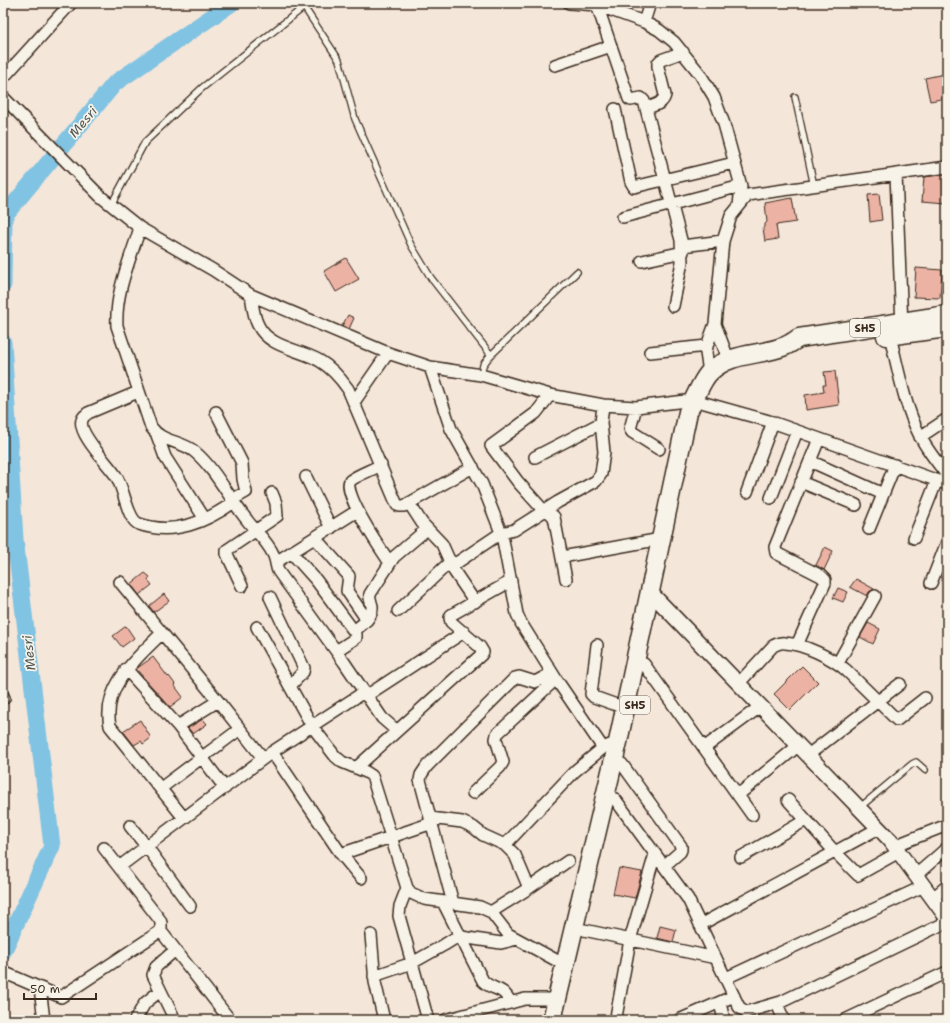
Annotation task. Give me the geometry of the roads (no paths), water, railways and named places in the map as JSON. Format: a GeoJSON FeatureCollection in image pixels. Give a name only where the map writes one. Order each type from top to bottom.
{"type":"FeatureCollection","features":[{"type":"Feature","properties":{"kind":"main road","name":"SH5"},"geometry":{"type":"LineString","coordinates":[[898,330],[947,315]]}},
{"type":"Feature","properties":{"kind":"main road","name":"SH5"},"geometry":{"type":"LineString","coordinates":[[563,1020],[615,798],[644,664],[661,539],[688,412],[709,372],[717,366],[739,357],[785,346],[799,338],[898,330],[947,328]]}},
{"type":"Feature","properties":{"kind":"main road","name":"SH5"},"geometry":{"type":"LineString","coordinates":[[552,1020],[565,965],[610,745],[625,708],[654,596],[699,414],[697,397]]}},
{"type":"Feature","properties":{"kind":"street"},"geometry":{"type":"LineString","coordinates":[[3,78],[71,3]]}},
{"type":"Feature","properties":{"kind":"street"},"geometry":{"type":"LineString","coordinates":[[569,3],[597,5],[644,22],[659,30],[674,42],[683,52],[700,74],[714,97],[724,124],[741,186],[739,206]]}},
{"type":"Feature","properties":{"kind":"street"},"geometry":{"type":"LineString","coordinates":[[644,22],[650,3]]}},
{"type":"Feature","properties":{"kind":"street"},"geometry":{"type":"LineString","coordinates":[[597,5],[629,99],[642,99],[647,108],[682,249],[682,262],[673,306]]}},
{"type":"Feature","properties":{"kind":"street"},"geometry":{"type":"LineString","coordinates":[[556,65],[611,46]]}},
{"type":"Feature","properties":{"kind":"street"},"geometry":{"type":"LineString","coordinates":[[647,108],[664,100],[665,95],[658,63],[661,60],[683,52]]}},
{"type":"Feature","properties":{"kind":"street"},"geometry":{"type":"LineString","coordinates":[[6,101],[100,196],[140,228],[213,270],[251,295],[388,353],[430,367],[481,375],[550,395],[603,405],[636,407],[697,397],[773,422],[942,482],[914,538]]}},
{"type":"Feature","properties":{"kind":"street"},"geometry":{"type":"LineString","coordinates":[[615,109],[632,186],[636,188],[734,163]]}},
{"type":"Feature","properties":{"kind":"street"},"geometry":{"type":"LineString","coordinates":[[709,372],[706,353],[715,324],[723,241],[731,216],[748,195],[947,167]]}},
{"type":"Feature","properties":{"kind":"street"},"geometry":{"type":"LineString","coordinates":[[896,174],[898,330],[909,410],[920,437],[926,447],[945,467]]}},
{"type":"Feature","properties":{"kind":"street"},"geometry":{"type":"LineString","coordinates":[[623,217],[671,206],[741,186]]}},
{"type":"Feature","properties":{"kind":"street"},"geometry":{"type":"LineString","coordinates":[[140,228],[119,292],[116,312],[117,326],[150,427],[157,435],[165,457],[205,519]]}},
{"type":"Feature","properties":{"kind":"street"},"geometry":{"type":"LineString","coordinates":[[642,261],[682,249],[723,241]]}},
{"type":"Feature","properties":{"kind":"street"},"geometry":{"type":"LineString","coordinates":[[251,295],[255,320],[263,333],[269,339],[320,361],[342,381],[354,402],[397,505],[404,506],[473,467]]}},
{"type":"Feature","properties":{"kind":"street"},"geometry":{"type":"LineString","coordinates":[[715,324],[729,361]]}},
{"type":"Feature","properties":{"kind":"street"},"geometry":{"type":"LineString","coordinates":[[650,352],[707,346]]}},
{"type":"Feature","properties":{"kind":"street"},"geometry":{"type":"LineString","coordinates":[[354,402],[388,353]]}},
{"type":"Feature","properties":{"kind":"street"},"geometry":{"type":"LineString","coordinates":[[430,367],[451,429],[482,484],[502,536],[517,614],[521,623],[554,676],[610,745],[575,771],[505,845]]}},
{"type":"Feature","properties":{"kind":"street"},"geometry":{"type":"LineString","coordinates":[[138,392],[84,416],[82,428],[97,453],[121,484],[131,517],[134,522],[161,529],[178,528],[217,514],[246,492],[242,463],[216,412]]}},
{"type":"Feature","properties":{"kind":"street"},"geometry":{"type":"LineString","coordinates":[[550,395],[536,412],[490,446],[518,482],[545,511],[554,517],[566,579]]}},
{"type":"Feature","properties":{"kind":"street"},"geometry":{"type":"LineString","coordinates":[[398,611],[451,564],[514,530],[596,481],[601,474],[604,452],[601,423],[603,405]]}},
{"type":"Feature","properties":{"kind":"street"},"geometry":{"type":"LineString","coordinates":[[636,407],[630,429],[659,449]]}},
{"type":"Feature","properties":{"kind":"street"},"geometry":{"type":"LineString","coordinates":[[920,437],[947,419]]}},
{"type":"Feature","properties":{"kind":"street"},"geometry":{"type":"LineString","coordinates":[[747,492],[773,422]]}},
{"type":"Feature","properties":{"kind":"street"},"geometry":{"type":"LineString","coordinates":[[535,458],[601,423]]}},
{"type":"Feature","properties":{"kind":"street"},"geometry":{"type":"LineString","coordinates":[[771,498],[797,431]]}},
{"type":"Feature","properties":{"kind":"street"},"geometry":{"type":"LineString","coordinates":[[157,435],[184,446],[194,452],[212,471],[268,546],[276,562],[278,571],[382,718],[397,731]]}},
{"type":"Feature","properties":{"kind":"street"},"geometry":{"type":"LineString","coordinates":[[797,645],[825,580],[821,576],[778,554],[775,550],[819,439]]}},
{"type":"Feature","properties":{"kind":"street"},"geometry":{"type":"LineString","coordinates":[[810,461],[883,494]]}},
{"type":"Feature","properties":{"kind":"street"},"geometry":{"type":"LineString","coordinates":[[380,465],[352,479],[349,489],[358,511],[390,563]]}},
{"type":"Feature","properties":{"kind":"street"},"geometry":{"type":"LineString","coordinates":[[869,529],[895,466]]}},
{"type":"Feature","properties":{"kind":"street"},"geometry":{"type":"LineString","coordinates":[[306,477],[331,528]]}},
{"type":"Feature","properties":{"kind":"street"},"geometry":{"type":"LineString","coordinates":[[801,482],[856,505]]}},
{"type":"Feature","properties":{"kind":"street"},"geometry":{"type":"LineString","coordinates":[[242,586],[227,554],[227,550],[277,516],[276,503],[272,493]]}},
{"type":"Feature","properties":{"kind":"street"},"geometry":{"type":"LineString","coordinates":[[409,503],[422,523],[442,544],[451,564],[475,602]]}},
{"type":"Feature","properties":{"kind":"street"},"geometry":{"type":"LineString","coordinates":[[276,562],[358,511]]}},
{"type":"Feature","properties":{"kind":"street"},"geometry":{"type":"LineString","coordinates":[[354,631],[367,620],[371,614],[372,608],[370,594],[394,557],[427,529]]}},
{"type":"Feature","properties":{"kind":"street"},"geometry":{"type":"LineString","coordinates":[[314,538],[349,576],[347,591],[367,620]]}},
{"type":"Feature","properties":{"kind":"street"},"geometry":{"type":"LineString","coordinates":[[562,557],[661,539]]}},
{"type":"Feature","properties":{"kind":"street"},"geometry":{"type":"LineString","coordinates":[[931,583],[947,542]]}},
{"type":"Feature","properties":{"kind":"street"},"geometry":{"type":"LineString","coordinates":[[291,552],[316,580],[356,634],[356,638],[336,651]]}},
{"type":"Feature","properties":{"kind":"street"},"geometry":{"type":"LineString","coordinates":[[356,768],[482,655],[483,652],[480,647],[451,622],[450,618],[452,615],[511,581]]}},
{"type":"Feature","properties":{"kind":"street"},"geometry":{"type":"LineString","coordinates":[[120,582],[240,729],[267,755],[341,854],[361,878]]}},
{"type":"Feature","properties":{"kind":"street"},"geometry":{"type":"LineString","coordinates":[[654,596],[879,828],[897,849],[947,918]]}},
{"type":"Feature","properties":{"kind":"street"},"geometry":{"type":"LineString","coordinates":[[838,663],[875,596]]}},
{"type":"Feature","properties":{"kind":"street"},"geometry":{"type":"LineString","coordinates":[[270,598],[304,668],[303,672],[290,686]]}},
{"type":"Feature","properties":{"kind":"street"},"geometry":{"type":"LineString","coordinates":[[257,627],[309,720],[339,760],[372,776],[407,888],[411,893],[417,897],[480,907],[491,912],[505,931],[565,965]]}},
{"type":"Feature","properties":{"kind":"street"},"geometry":{"type":"LineString","coordinates":[[119,867],[225,788],[309,720],[365,694],[464,632]]}},
{"type":"Feature","properties":{"kind":"street"},"geometry":{"type":"LineString","coordinates":[[162,633],[126,669],[114,689],[109,707],[109,719],[110,726],[184,818]]}},
{"type":"Feature","properties":{"kind":"street"},"geometry":{"type":"LineString","coordinates":[[739,683],[773,646],[784,643],[797,645],[828,657],[838,663],[897,720],[925,698]]}},
{"type":"Feature","properties":{"kind":"street"},"geometry":{"type":"LineString","coordinates":[[597,645],[591,694],[594,697],[625,708]]}},
{"type":"Feature","properties":{"kind":"street"},"geometry":{"type":"LineString","coordinates":[[644,664],[752,816]]}},
{"type":"Feature","properties":{"kind":"street"},"geometry":{"type":"LineString","coordinates":[[126,669],[178,726],[225,788]]}},
{"type":"Feature","properties":{"kind":"street"},"geometry":{"type":"LineString","coordinates":[[473,793],[500,767],[503,762],[496,739],[497,734],[554,676]]}},
{"type":"Feature","properties":{"kind":"street"},"geometry":{"type":"LineString","coordinates":[[511,1002],[501,990],[489,986],[483,981],[461,936],[448,902],[431,820],[420,780],[423,770],[514,678],[519,677],[534,682],[554,676]]}},
{"type":"Feature","properties":{"kind":"street"},"geometry":{"type":"LineString","coordinates":[[738,795],[803,750],[878,702],[900,684]]}},
{"type":"Feature","properties":{"kind":"street"},"geometry":{"type":"LineString","coordinates":[[178,726],[218,701]]}},
{"type":"Feature","properties":{"kind":"street"},"geometry":{"type":"LineString","coordinates":[[704,748],[761,706]]}},
{"type":"Feature","properties":{"kind":"street"},"geometry":{"type":"LineString","coordinates":[[161,788],[240,729]]}},
{"type":"Feature","properties":{"kind":"street"},"geometry":{"type":"LineString","coordinates":[[622,764],[681,846],[682,850],[664,866]]}},
{"type":"Feature","properties":{"kind":"street"},"geometry":{"type":"LineString","coordinates":[[615,798],[688,898],[739,1006],[746,1012],[777,1004],[947,922]]}},
{"type":"Feature","properties":{"kind":"street"},"geometry":{"type":"LineString","coordinates":[[788,800],[858,875],[897,849],[947,825]]}},
{"type":"Feature","properties":{"kind":"street"},"geometry":{"type":"LineString","coordinates":[[341,854],[431,820],[462,822],[473,827],[483,835],[505,845],[515,855],[529,888]]}},
{"type":"Feature","properties":{"kind":"street"},"geometry":{"type":"LineString","coordinates":[[741,857],[806,820]]}},
{"type":"Feature","properties":{"kind":"street"},"geometry":{"type":"LineString","coordinates":[[130,826],[190,906]]}},
{"type":"Feature","properties":{"kind":"street"},"geometry":{"type":"LineString","coordinates":[[700,925],[879,828]]}},
{"type":"Feature","properties":{"kind":"street"},"geometry":{"type":"LineString","coordinates":[[104,848],[160,920],[161,932],[230,1020]]}},
{"type":"Feature","properties":{"kind":"street"},"geometry":{"type":"LineString","coordinates":[[726,978],[920,881],[947,848]]}},
{"type":"Feature","properties":{"kind":"street"},"geometry":{"type":"LineString","coordinates":[[616,1017],[630,940],[655,854]]}},
{"type":"Feature","properties":{"kind":"street"},"geometry":{"type":"LineString","coordinates":[[491,912],[568,861]]}},
{"type":"Feature","properties":{"kind":"street"},"geometry":{"type":"LineString","coordinates":[[933,898],[947,886]]}},
{"type":"Feature","properties":{"kind":"street"},"geometry":{"type":"LineString","coordinates":[[407,888],[400,906],[399,916],[428,1020]]}},
{"type":"Feature","properties":{"kind":"street"},"geometry":{"type":"LineString","coordinates":[[584,930],[716,958]]}},
{"type":"Feature","properties":{"kind":"street"},"geometry":{"type":"LineString","coordinates":[[3,972],[59,997],[64,996],[157,932],[161,932]]}},
{"type":"Feature","properties":{"kind":"street"},"geometry":{"type":"LineString","coordinates":[[371,935],[374,976],[384,1020]]}},
{"type":"Feature","properties":{"kind":"street"},"geometry":{"type":"LineString","coordinates":[[374,976],[412,963],[461,936],[501,943],[517,939]]}},
{"type":"Feature","properties":{"kind":"street"},"geometry":{"type":"LineString","coordinates":[[175,1020],[154,978],[154,970],[176,950]]}},
{"type":"Feature","properties":{"kind":"street"},"geometry":{"type":"LineString","coordinates":[[845,1020],[947,972]]}},
{"type":"Feature","properties":{"kind":"street"},"geometry":{"type":"LineString","coordinates":[[37,987],[44,1020]]}},
{"type":"Feature","properties":{"kind":"street"},"geometry":{"type":"LineString","coordinates":[[135,1020],[144,1002],[160,991]]}},
{"type":"Feature","properties":{"kind":"street"},"geometry":{"type":"LineString","coordinates":[[679,1020],[734,996]]}},
{"type":"Feature","properties":{"kind":"street"},"geometry":{"type":"LineString","coordinates":[[445,1020],[525,999],[556,999]]}},
{"type":"Feature","properties":{"kind":"street"},"geometry":{"type":"LineString","coordinates":[[720,1003],[724,1020]]}},
{"type":"Feature","properties":{"kind":"street"},"geometry":{"type":"LineString","coordinates":[[777,1004],[784,1020]]}},
{"type":"Feature","properties":{"kind":"lane"},"geometry":{"type":"LineString","coordinates":[[111,205],[145,142],[202,88],[304,7],[339,60],[355,119],[411,246],[431,278],[491,354]]}},
{"type":"Feature","properties":{"kind":"lane"},"geometry":{"type":"LineString","coordinates":[[795,97],[814,186]]}},
{"type":"Feature","properties":{"kind":"lane"},"geometry":{"type":"LineString","coordinates":[[481,375],[483,365],[491,354],[577,272]]}},
{"type":"Feature","properties":{"kind":"lane"},"geometry":{"type":"LineString","coordinates":[[860,808],[912,764],[916,762],[925,770]]}},
{"type":"Feature","properties":{"kind":"waterway","name":"Mesri"},"geometry":{"type":"LineString","coordinates":[[3,285],[4,216],[115,83],[232,3]]}},
{"type":"Feature","properties":{"kind":"waterway","name":"Mesri"},"geometry":{"type":"LineString","coordinates":[[3,342],[15,539],[52,846],[3,952]]}}]}
